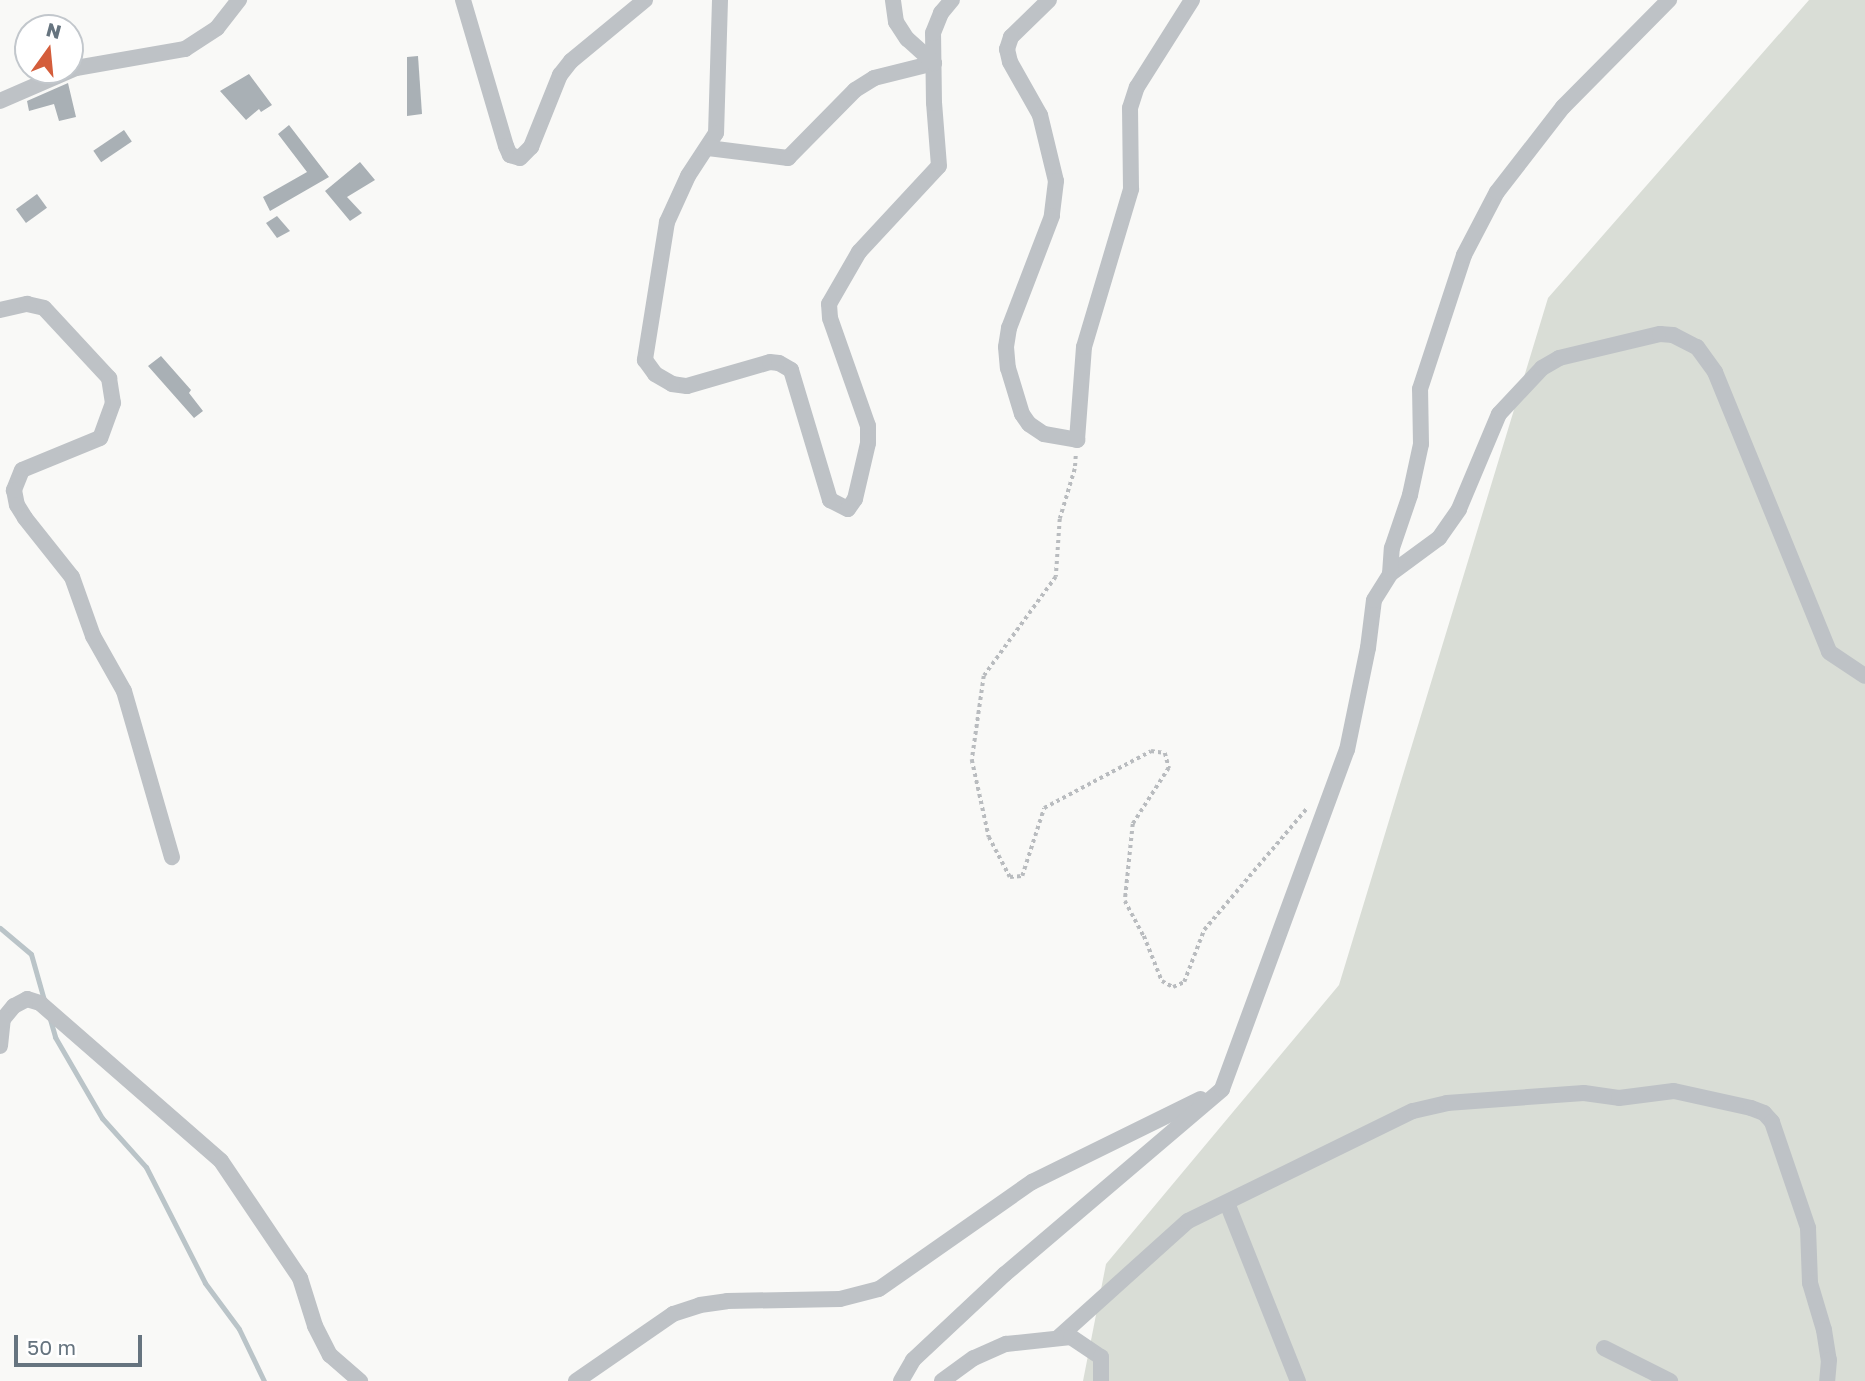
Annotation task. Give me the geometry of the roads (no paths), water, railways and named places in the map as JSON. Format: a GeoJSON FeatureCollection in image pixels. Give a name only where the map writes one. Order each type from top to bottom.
{"type":"FeatureCollection","features":[{"type":"Feature","properties":{"kind":"street"},"geometry":{"type":"LineString","coordinates":[[0,101],[76,68],[185,49],[217,28],[239,0]]}},
{"type":"Feature","properties":{"kind":"street"},"geometry":{"type":"LineString","coordinates":[[463,0],[506,146],[510,155],[520,158],[531,147],[559,75],[571,61],[645,0]]}},
{"type":"Feature","properties":{"kind":"street"},"geometry":{"type":"LineString","coordinates":[[720,0],[718,122],[708,148],[688,176],[667,222],[645,360],[655,374],[672,384],[687,386],[770,362],[779,363],[791,370],[830,500],[848,509],[855,499],[868,443],[868,426],[828,311],[859,252],[939,166],[933,33],[941,13],[951,0]]}},
{"type":"Feature","properties":{"kind":"street"},"geometry":{"type":"LineString","coordinates":[[893,0],[896,22],[907,40],[934,63]]}},
{"type":"Feature","properties":{"kind":"street"},"geometry":{"type":"LineString","coordinates":[[1049,0],[1011,37],[1007,49],[1010,62],[1040,115],[1056,181],[1052,216],[1009,328],[1006,347],[1011,379],[1028,424],[1044,434],[1077,440],[1083,347],[1132,190],[1130,108],[1137,87],[1192,0]]}},
{"type":"Feature","properties":{"kind":"street"},"geometry":{"type":"LineString","coordinates":[[1390,574],[1392,548],[1410,495],[1421,444],[1420,389],[1464,256],[1497,192],[1563,107],[1669,0]]}},
{"type":"Feature","properties":{"kind":"street"},"geometry":{"type":"LineString","coordinates":[[708,148],[788,158],[855,90],[874,78],[934,63]]}},
{"type":"Feature","properties":{"kind":"street"},"geometry":{"type":"LineString","coordinates":[[0,310],[27,304],[44,308],[109,378],[113,403],[100,438],[22,470],[14,490],[17,505],[24,518],[72,577],[93,636],[124,691],[172,857]]}},
{"type":"Feature","properties":{"kind":"street"},"geometry":{"type":"LineString","coordinates":[[901,1381],[913,1360],[1005,1274],[1222,1089],[1348,750],[1368,648],[1374,600],[1390,574],[1439,538],[1459,509],[1499,414],[1542,368],[1559,358],[1660,334],[1673,335],[1697,347],[1715,372],[1829,652],[1865,676]]}},
{"type":"Feature","properties":{"kind":"street"},"geometry":{"type":"LineString","coordinates":[[0,1046],[3,1019],[14,1006],[27,999],[40,1003],[221,1161],[300,1279],[315,1326],[330,1355],[360,1381]]}},
{"type":"Feature","properties":{"kind":"street"},"geometry":{"type":"LineString","coordinates":[[576,1381],[673,1314],[700,1305],[727,1301],[840,1299],[879,1289],[1032,1182],[1222,1089]]}},
{"type":"Feature","properties":{"kind":"street"},"geometry":{"type":"LineString","coordinates":[[1059,1337],[1188,1221],[1413,1111],[1439,1104],[1584,1093],[1619,1098],[1674,1091],[1751,1108],[1764,1113],[1772,1122],[1808,1228],[1810,1283],[1824,1330],[1829,1360],[1827,1381]]}},
{"type":"Feature","properties":{"kind":"street"},"geometry":{"type":"LineString","coordinates":[[1227,1203],[1298,1381]]}},
{"type":"Feature","properties":{"kind":"street"},"geometry":{"type":"LineString","coordinates":[[942,1381],[974,1358],[1006,1345],[1059,1337],[1071,1337],[1101,1357],[1101,1381]]}},
{"type":"Feature","properties":{"kind":"street"},"geometry":{"type":"LineString","coordinates":[[1604,1348],[1670,1381]]}},
{"type":"Feature","properties":{"kind":"waterway"},"geometry":{"type":"LineString","coordinates":[[0,928],[31,954],[44,1000]]}},
{"type":"Feature","properties":{"kind":"waterway"},"geometry":{"type":"LineString","coordinates":[[50,1019],[55,1037],[102,1118],[146,1167],[205,1283],[239,1329],[264,1381]]}}]}
